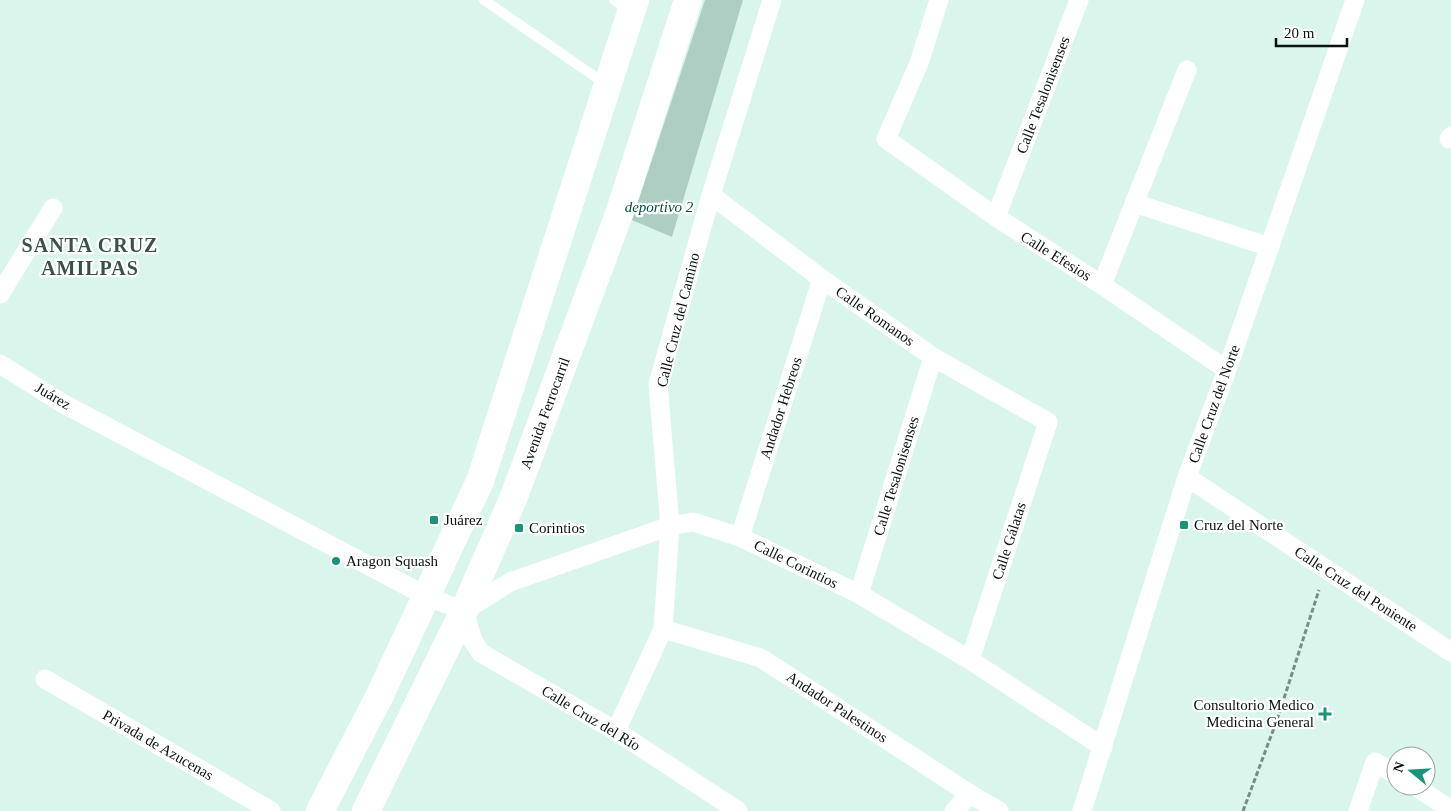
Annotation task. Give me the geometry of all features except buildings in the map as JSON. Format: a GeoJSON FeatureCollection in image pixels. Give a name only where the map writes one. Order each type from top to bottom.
{"type":"FeatureCollection","features":[{"type":"Feature","properties":{"kind":"main road","name":"Avenida Ferrocarril"},"geometry":{"type":"LineString","coordinates":[[366,811],[464,611],[513,499],[620,214],[688,0]]}},
{"type":"Feature","properties":{"kind":"main road"},"geometry":{"type":"LineString","coordinates":[[320,811],[379,697],[480,482],[608,86],[627,4]]}},
{"type":"Feature","properties":{"kind":"street","name":"Calle Cruz del Camino"},"geometry":{"type":"LineString","coordinates":[[616,731],[663,629],[670,526],[658,384],[711,195],[772,0]]}},
{"type":"Feature","properties":{"kind":"street","name":"Calle Efesios"},"geometry":{"type":"LineString","coordinates":[[939,0],[919,63],[886,139],[996,217],[1102,285],[1227,370]]}},
{"type":"Feature","properties":{"kind":"street","name":"Calle Tesalonisenses"},"geometry":{"type":"LineString","coordinates":[[996,217],[1079,0]]}},
{"type":"Feature","properties":{"kind":"street","name":"Calle Cruz del Norte"},"geometry":{"type":"LineString","coordinates":[[1082,811],[1186,477],[1227,370],[1355,0]]}},
{"type":"Feature","properties":{"kind":"street"},"geometry":{"type":"LineString","coordinates":[[1102,285],[1187,70]]}},
{"type":"Feature","properties":{"kind":"street","name":"Calle Romanos"},"geometry":{"type":"LineString","coordinates":[[711,195],[822,278],[933,357],[1048,422]]}},
{"type":"Feature","properties":{"kind":"street"},"geometry":{"type":"LineString","coordinates":[[1134,203],[1270,247]]}},
{"type":"Feature","properties":{"kind":"street"},"geometry":{"type":"LineString","coordinates":[[0,294],[53,208]]}},
{"type":"Feature","properties":{"kind":"street","name":"Andador Hebreos"},"geometry":{"type":"LineString","coordinates":[[740,537],[822,278]]}},
{"type":"Feature","properties":{"kind":"street","name":"Calle Tesalonisenses"},"geometry":{"type":"LineString","coordinates":[[859,594],[933,357]]}},
{"type":"Feature","properties":{"kind":"street","name":"Juárez"},"geometry":{"type":"LineString","coordinates":[[2,371],[426,596],[464,611]]}},
{"type":"Feature","properties":{"kind":"street","name":"Calle Gálatas"},"geometry":{"type":"LineString","coordinates":[[970,660],[1048,422]]}},
{"type":"Feature","properties":{"kind":"street","name":"Calle Cruz del Poniente"},"geometry":{"type":"LineString","coordinates":[[1186,477],[1451,652]]}},
{"type":"Feature","properties":{"kind":"street","name":"Calle Corintios"},"geometry":{"type":"LineString","coordinates":[[464,611],[510,582],[670,526],[693,522],[740,537],[859,594],[970,660],[1103,747]]}},
{"type":"Feature","properties":{"kind":"street","name":"Calle Cruz del Río"},"geometry":{"type":"LineString","coordinates":[[464,611],[473,641],[482,653],[616,731],[738,811]]}},
{"type":"Feature","properties":{"kind":"street","name":"Andador Palestinos"},"geometry":{"type":"LineString","coordinates":[[663,629],[761,658],[999,811]]}},
{"type":"Feature","properties":{"kind":"street","name":"Privada de Azucenas"},"geometry":{"type":"LineString","coordinates":[[45,679],[271,811]]}},
{"type":"Feature","properties":{"kind":"street"},"geometry":{"type":"LineString","coordinates":[[1358,811],[1375,762],[1386,769]]}},
{"type":"Feature","properties":{"kind":"street"},"geometry":{"type":"LineString","coordinates":[[954,811],[970,794]]}},
{"type":"Feature","properties":{"kind":"street"},"geometry":{"type":"LineString","coordinates":[[1430,796],[1451,810]]}},
{"type":"Feature","properties":{"kind":"lane"},"geometry":{"type":"LineString","coordinates":[[484,0],[608,86]]}},
{"type":"Feature","properties":{"kind":"path"},"geometry":{"type":"LineString","coordinates":[[1243,811],[1277,720],[1326,569]]}},
{"type":"Feature","properties":{"kind":"green space","name":"deportivo 2"},"geometry":{"type":"Polygon","coordinates":[[[705,0],[743,0],[672,237],[632,220],[705,0]]]}},
{"type":"Feature","properties":{"kind":"place","name":"Juárez"},"geometry":{"type":"Point","coordinates":[434,520]}},
{"type":"Feature","properties":{"kind":"place","name":"Cruz del Norte"},"geometry":{"type":"Point","coordinates":[1184,525]}},
{"type":"Feature","properties":{"kind":"place","name":"Corintios"},"geometry":{"type":"Point","coordinates":[519,528]}},
{"type":"Feature","properties":{"kind":"place","name":"Aragon Squash"},"geometry":{"type":"Point","coordinates":[336,561]}},
{"type":"Feature","properties":{"kind":"place","name":"Consultorio Medico Medicina General"},"geometry":{"type":"Point","coordinates":[1325,714]}},
{"type":"Feature","properties":{"kind":"district","name":"SANTA CRUZ AMILPAS"},"geometry":{"type":"Point","coordinates":[90,256]}}]}
